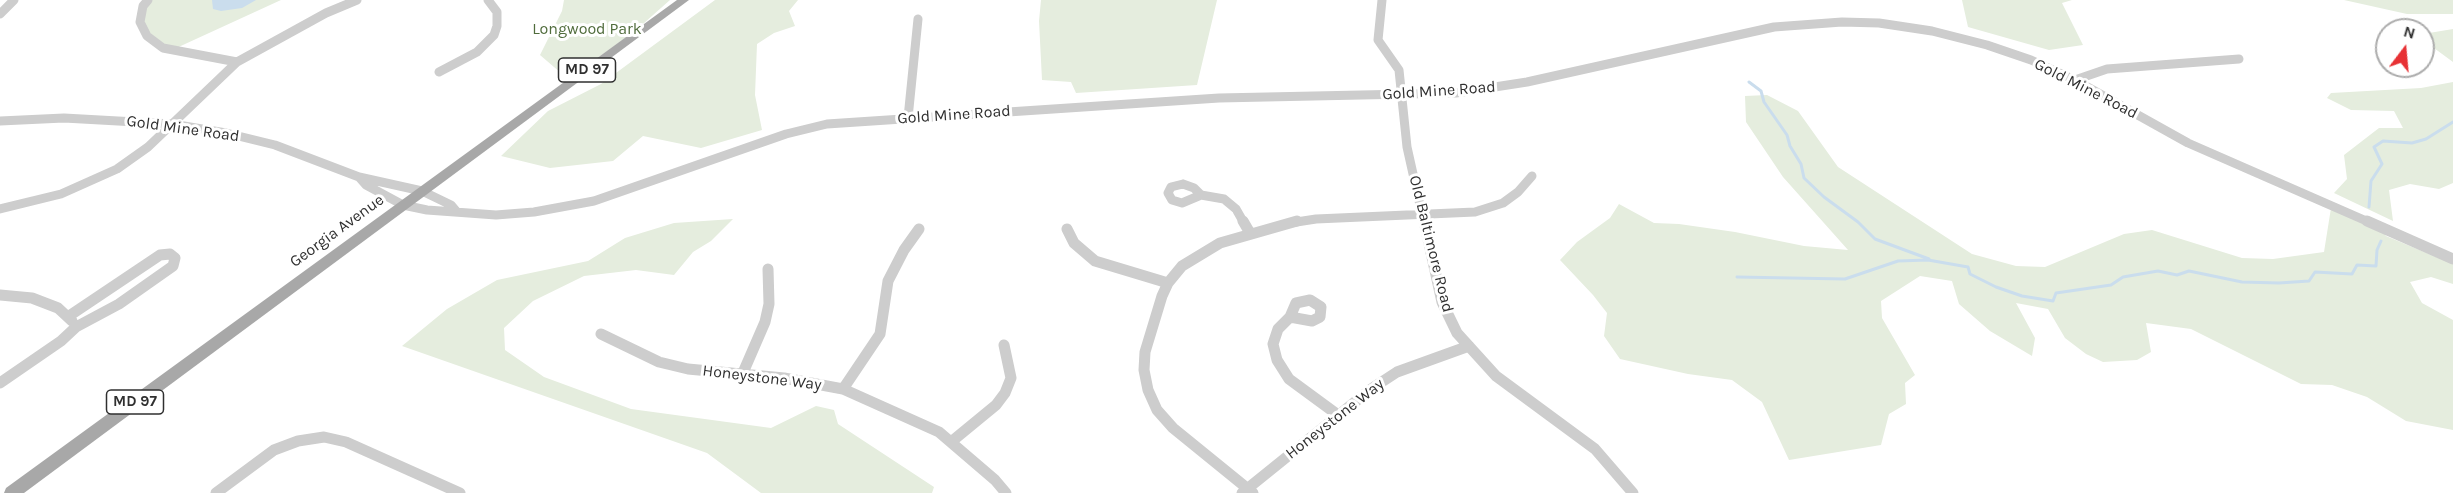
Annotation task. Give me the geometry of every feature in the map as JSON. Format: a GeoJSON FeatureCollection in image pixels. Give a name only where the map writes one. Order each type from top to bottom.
{"type":"FeatureCollection","features":[{"type":"Feature","properties":{"kind":"main road","name":"Georgia Avenue"},"geometry":{"type":"LineString","coordinates":[[12,493],[684,0]]}},
{"type":"Feature","properties":{"kind":"street"},"geometry":{"type":"LineString","coordinates":[[0,14],[14,0]]}},
{"type":"Feature","properties":{"kind":"street"},"geometry":{"type":"LineString","coordinates":[[148,0],[143,6],[140,22],[147,36],[164,48],[237,62]]}},
{"type":"Feature","properties":{"kind":"street"},"geometry":{"type":"LineString","coordinates":[[0,209],[42,200],[88,183],[131,160],[237,62],[326,13],[357,0]]}},
{"type":"Feature","properties":{"kind":"street"},"geometry":{"type":"LineString","coordinates":[[439,72],[477,52],[494,35],[497,26],[497,12],[488,0]]}},
{"type":"Feature","properties":{"kind":"street","name":"Old Baltimore Road"},"geometry":{"type":"LineString","coordinates":[[1382,0],[1377,40],[1399,70],[1407,147],[1443,302],[1457,333],[1496,376],[1594,449],[1633,493]]}},
{"type":"Feature","properties":{"kind":"street"},"geometry":{"type":"LineString","coordinates":[[908,118],[918,19]]}},
{"type":"Feature","properties":{"kind":"street","name":"Gold Mine Road"},"geometry":{"type":"LineString","coordinates":[[359,177],[366,185],[403,205],[442,213],[456,211],[504,214],[558,209],[602,198],[800,130],[838,123],[1230,97],[1456,93],[1508,86],[1774,27],[1819,22],[1879,23],[1953,35],[2018,55],[2075,80],[2188,142],[2453,259]]}},
{"type":"Feature","properties":{"kind":"street"},"geometry":{"type":"LineString","coordinates":[[2075,80],[2107,69],[2239,59]]}},
{"type":"Feature","properties":{"kind":"street","name":"Gold Mine Road"},"geometry":{"type":"LineString","coordinates":[[0,121],[64,118],[172,124],[226,133],[275,145],[359,177],[422,191],[451,205],[456,211]]}},
{"type":"Feature","properties":{"kind":"street"},"geometry":{"type":"LineString","coordinates":[[1247,492],[1173,428],[1157,410],[1148,390],[1144,370],[1145,352],[1168,283],[1182,267],[1202,252],[1220,243],[1250,233],[1316,219],[1475,212],[1503,203],[1518,192],[1532,176]]}},
{"type":"Feature","properties":{"kind":"street"},"geometry":{"type":"LineString","coordinates":[[1201,195],[1224,200],[1236,209],[1250,233]]}},
{"type":"Feature","properties":{"kind":"street"},"geometry":{"type":"LineString","coordinates":[[843,389],[880,334],[888,281],[904,250],[919,229]]}},
{"type":"Feature","properties":{"kind":"street"},"geometry":{"type":"LineString","coordinates":[[1067,229],[1074,243],[1095,261],[1168,283]]}},
{"type":"Feature","properties":{"kind":"street"},"geometry":{"type":"LineString","coordinates":[[0,383],[61,341],[76,327],[119,304],[173,266],[176,258],[170,254],[160,255],[69,316]]}},
{"type":"Feature","properties":{"kind":"street"},"geometry":{"type":"LineString","coordinates":[[742,375],[765,322],[769,304],[768,269]]}},
{"type":"Feature","properties":{"kind":"street"},"geometry":{"type":"LineString","coordinates":[[0,295],[32,298],[58,308],[69,316],[76,327]]}},
{"type":"Feature","properties":{"kind":"street"},"geometry":{"type":"LineString","coordinates":[[1290,317],[1278,329],[1273,344],[1277,360],[1289,379],[1338,415]]}},
{"type":"Feature","properties":{"kind":"street","name":"Honeystone Way"},"geometry":{"type":"LineString","coordinates":[[601,334],[659,362],[688,369],[784,378],[843,389],[939,432],[1006,493]]}},
{"type":"Feature","properties":{"kind":"street"},"geometry":{"type":"LineString","coordinates":[[951,442],[996,405],[1005,393],[1011,378],[1004,345]]}},
{"type":"Feature","properties":{"kind":"street","name":"Honeystone Way"},"geometry":{"type":"LineString","coordinates":[[1247,492],[1371,388],[1397,372],[1469,346]]}},
{"type":"Feature","properties":{"kind":"street"},"geometry":{"type":"LineString","coordinates":[[216,493],[274,450],[298,441],[324,437],[346,442],[460,493]]}},
{"type":"Feature","properties":{"kind":"green space"},"geometry":{"type":"Polygon","coordinates":[[[148,0],[281,0],[172,50],[163,48],[140,22],[148,0]]]}},
{"type":"Feature","properties":{"kind":"green space","name":"Longwood Park"},"geometry":{"type":"Polygon","coordinates":[[[564,0],[670,0],[635,31],[568,79],[540,55],[562,11],[564,0]]]}},
{"type":"Feature","properties":{"kind":"green space"},"geometry":{"type":"Polygon","coordinates":[[[715,0],[798,0],[789,11],[795,26],[774,33],[757,44],[755,95],[762,130],[701,148],[643,136],[613,161],[550,168],[501,156],[548,111],[601,84],[715,0]]]}},
{"type":"Feature","properties":{"kind":"green space"},"geometry":{"type":"Polygon","coordinates":[[[1041,0],[1217,0],[1197,85],[1076,93],[1071,82],[1042,80],[1039,21],[1041,0]]]}},
{"type":"Feature","properties":{"kind":"green space"},"geometry":{"type":"Polygon","coordinates":[[[1962,0],[2072,0],[2062,3],[2083,45],[2049,50],[1968,27],[1962,0]]]}},
{"type":"Feature","properties":{"kind":"green space"},"geometry":{"type":"Polygon","coordinates":[[[2344,0],[2453,0],[2453,14],[2407,14],[2344,0]]]}},
{"type":"Feature","properties":{"kind":"green space"},"geometry":{"type":"Polygon","coordinates":[[[2453,29],[2453,62],[2435,49],[2435,32],[2453,29]]]}},
{"type":"Feature","properties":{"kind":"green space"},"geometry":{"type":"Polygon","coordinates":[[[2453,82],[2453,183],[2439,189],[2410,184],[2389,190],[2393,221],[2334,193],[2347,179],[2344,155],[2379,128],[2403,128],[2394,111],[2351,110],[2327,98],[2331,93],[2421,88],[2453,82]]]}},
{"type":"Feature","properties":{"kind":"green space"},"geometry":{"type":"Polygon","coordinates":[[[1767,95],[1798,111],[1838,167],[1972,254],[2016,266],[2045,267],[2124,234],[2152,230],[2242,258],[2273,259],[2324,252],[2331,208],[2383,232],[2386,236],[2453,264],[2453,284],[2431,277],[2410,282],[2422,303],[2453,320],[2453,430],[2406,421],[2367,397],[2332,385],[2301,384],[2191,329],[2146,323],[2151,352],[2137,360],[2103,362],[2086,354],[2065,338],[2048,309],[2016,303],[2035,338],[2032,356],[1990,331],[1959,304],[1952,281],[1920,276],[1881,301],[1882,318],[1915,375],[1905,383],[1906,404],[1889,414],[1881,445],[1789,460],[1762,402],[1732,380],[1688,374],[1620,359],[1604,336],[1607,313],[1560,260],[1577,242],[1610,218],[1619,204],[1654,223],[1679,224],[1735,232],[1804,246],[1848,250],[1783,177],[1746,122],[1745,96],[1767,95]]]}},
{"type":"Feature","properties":{"kind":"green space"},"geometry":{"type":"Polygon","coordinates":[[[733,219],[711,241],[693,252],[674,275],[636,270],[584,276],[533,301],[504,328],[505,350],[544,377],[631,409],[771,428],[816,406],[834,410],[838,424],[934,487],[932,493],[761,493],[707,453],[402,346],[447,309],[497,280],[588,261],[625,238],[674,223],[733,219]]]}},
{"type":"Feature","properties":{"kind":"water"},"geometry":{"type":"Polygon","coordinates":[[[212,0],[256,0],[242,8],[221,11],[213,9],[212,0]]]}},
{"type":"Feature","properties":{"kind":"waterway"},"geometry":{"type":"LineString","coordinates":[[1749,82],[1761,91],[1764,102],[1787,135],[1790,146],[1801,164],[1804,178],[1824,197],[1858,222],[1875,239],[1929,259]]}},
{"type":"Feature","properties":{"kind":"waterway"},"geometry":{"type":"LineString","coordinates":[[2369,207],[2371,181],[2382,164],[2374,147],[2383,141],[2412,143],[2426,139],[2453,122]]}},
{"type":"Feature","properties":{"kind":"waterway"},"geometry":{"type":"LineString","coordinates":[[1737,277],[1845,279],[1898,261],[1928,260],[1968,267],[1970,274],[1996,287],[2022,296],[2053,301],[2056,293],[2111,285],[2123,277],[2158,271],[2177,275],[2189,271],[2242,282],[2279,283],[2309,281],[2315,272],[2352,274],[2357,265],[2376,266],[2377,250],[2381,241]]}}]}
